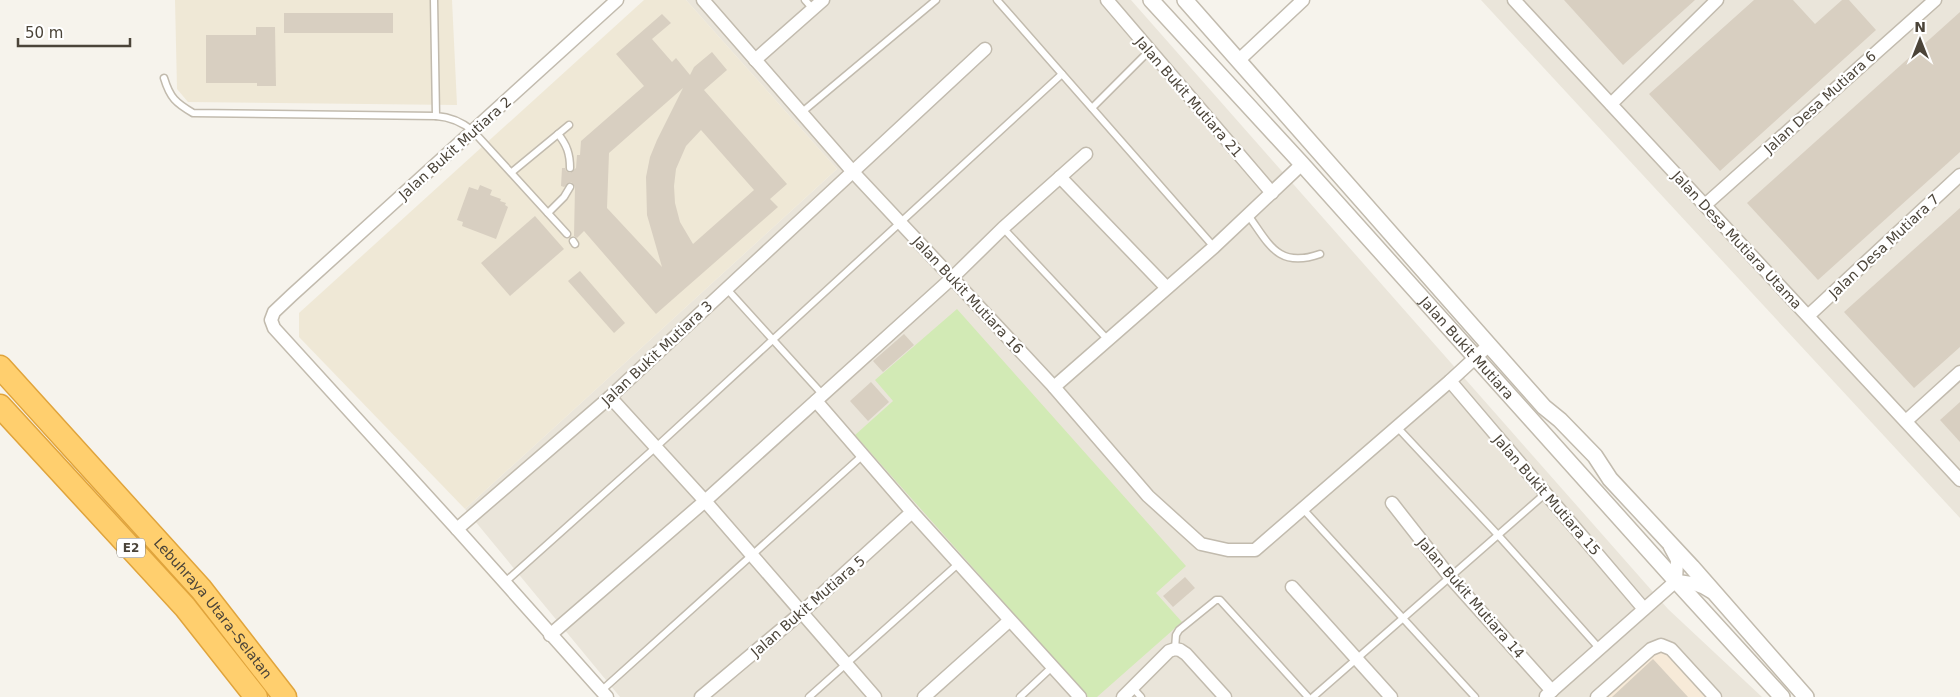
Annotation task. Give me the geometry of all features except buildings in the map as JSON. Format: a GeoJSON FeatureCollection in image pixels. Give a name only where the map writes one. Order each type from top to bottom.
{"type":"FeatureCollection","features":[{"type":"Feature","properties":{"kind":"highway","name":"Lebuhraya Utara–Selatan"},"geometry":{"type":"LineString","coordinates":[[0,367],[201,589],[285,697]]}},
{"type":"Feature","properties":{"kind":"highway","name":"Lebuhraya Utara–Selatan"},"geometry":{"type":"LineString","coordinates":[[0,406],[185,607],[256,697]]}},
{"type":"Feature","properties":{"kind":"street","name":"Jalan Bukit Mutiara 2"},"geometry":{"type":"LineString","coordinates":[[457,529],[274,328],[271,320],[272,316],[292,295],[617,0]]}},
{"type":"Feature","properties":{"kind":"street","name":"Jalan Bukit Mutiara 16"},"geometry":{"type":"LineString","coordinates":[[703,0],[853,172],[1054,387],[1148,496],[1201,544],[1228,550],[1255,550],[1302,509]]}},
{"type":"Feature","properties":{"kind":"street"},"geometry":{"type":"LineString","coordinates":[[755,60],[809,5],[823,0]]}},
{"type":"Feature","properties":{"kind":"street","name":"Jalan Bukit Mutiara 21"},"geometry":{"type":"LineString","coordinates":[[1107,0],[1272,193]]}},
{"type":"Feature","properties":{"kind":"street","name":"Jalan Bukit Mutiara"},"geometry":{"type":"LineString","coordinates":[[1150,0],[1302,164],[1782,697]]}},
{"type":"Feature","properties":{"kind":"street","name":"Jalan Bukit Mutiara"},"geometry":{"type":"LineString","coordinates":[[1185,0],[1316,151],[1544,407],[1560,420],[1595,456],[1610,479],[1664,536],[1806,697]]}},
{"type":"Feature","properties":{"kind":"street"},"geometry":{"type":"LineString","coordinates":[[1206,62],[1229,64],[1239,60],[1303,0]]}},
{"type":"Feature","properties":{"kind":"street","name":"Jalan Desa Mutiara Utama"},"geometry":{"type":"LineString","coordinates":[[1514,0],[1960,480]]}},
{"type":"Feature","properties":{"kind":"street"},"geometry":{"type":"LineString","coordinates":[[1610,104],[1718,0]]}},
{"type":"Feature","properties":{"kind":"street","name":"Jalan Desa Mutiara 6"},"geometry":{"type":"LineString","coordinates":[[1705,205],[1935,0]]}},
{"type":"Feature","properties":{"kind":"street","name":"Jalan Bukit Mutiara 3"},"geometry":{"type":"LineString","coordinates":[[457,529],[610,397],[985,49]]}},
{"type":"Feature","properties":{"kind":"street"},"geometry":{"type":"LineString","coordinates":[[1239,60],[1235,73],[1236,86],[1241,99]]}},
{"type":"Feature","properties":{"kind":"street"},"geometry":{"type":"LineString","coordinates":[[550,635],[704,502],[820,398],[952,278],[1003,228],[1086,154]]}},
{"type":"Feature","properties":{"kind":"street"},"geometry":{"type":"LineString","coordinates":[[1054,387],[1166,287],[1214,247],[1302,164]]}},
{"type":"Feature","properties":{"kind":"street","name":"Jalan Desa Mutiara 7"},"geometry":{"type":"LineString","coordinates":[[1808,316],[1960,175]]}},
{"type":"Feature","properties":{"kind":"street"},"geometry":{"type":"LineString","coordinates":[[1060,177],[1166,287]]}},
{"type":"Feature","properties":{"kind":"street"},"geometry":{"type":"LineString","coordinates":[[1302,509],[1450,382],[1489,345]]}},
{"type":"Feature","properties":{"kind":"street"},"geometry":{"type":"LineString","coordinates":[[1906,421],[1960,372]]}},
{"type":"Feature","properties":{"kind":"street","name":"Jalan Bukit Mutiara 15"},"geometry":{"type":"LineString","coordinates":[[1450,382],[1546,492],[1644,609]]}},
{"type":"Feature","properties":{"kind":"street"},"geometry":{"type":"LineString","coordinates":[[610,397],[752,556],[874,697]]}},
{"type":"Feature","properties":{"kind":"street"},"geometry":{"type":"LineString","coordinates":[[820,398],[863,455],[912,512],[1080,697]]}},
{"type":"Feature","properties":{"kind":"street","name":"Jalan Bukit Mutiara 14"},"geometry":{"type":"LineString","coordinates":[[1392,503],[1450,577],[1549,694]]}},
{"type":"Feature","properties":{"kind":"street","name":"Jalan Bukit Mutiara 5"},"geometry":{"type":"LineString","coordinates":[[701,697],[801,613],[912,512]]}},
{"type":"Feature","properties":{"kind":"street"},"geometry":{"type":"LineString","coordinates":[[457,529],[604,694]]}},
{"type":"Feature","properties":{"kind":"street"},"geometry":{"type":"LineString","coordinates":[[1664,536],[1677,560],[1676,581]]}},
{"type":"Feature","properties":{"kind":"street"},"geometry":{"type":"LineString","coordinates":[[1549,694],[1676,581],[1692,582],[1703,586],[1720,599]]}},
{"type":"Feature","properties":{"kind":"street"},"geometry":{"type":"LineString","coordinates":[[1292,587],[1391,697]]}},
{"type":"Feature","properties":{"kind":"street"},"geometry":{"type":"LineString","coordinates":[[924,697],[1009,620]]}},
{"type":"Feature","properties":{"kind":"street"},"geometry":{"type":"LineString","coordinates":[[1600,696],[1651,649],[1661,645],[1671,649],[1715,697]]}},
{"type":"Feature","properties":{"kind":"street"},"geometry":{"type":"LineString","coordinates":[[1132,694],[1169,651],[1175,649],[1186,654],[1225,697]]}},
{"type":"Feature","properties":{"kind":"lane"},"geometry":{"type":"LineString","coordinates":[[434,0],[436,116]]}},
{"type":"Feature","properties":{"kind":"lane"},"geometry":{"type":"LineString","coordinates":[[801,113],[936,0]]}},
{"type":"Feature","properties":{"kind":"lane"},"geometry":{"type":"LineString","coordinates":[[997,0],[1214,247]]}},
{"type":"Feature","properties":{"kind":"lane"},"geometry":{"type":"LineString","coordinates":[[1092,108],[1150,50]]}},
{"type":"Feature","properties":{"kind":"lane"},"geometry":{"type":"LineString","coordinates":[[504,583],[656,447],[1062,74]]}},
{"type":"Feature","properties":{"kind":"lane"},"geometry":{"type":"LineString","coordinates":[[164,78],[167,90],[176,104],[193,113],[447,117],[465,124],[474,131],[567,234]]}},
{"type":"Feature","properties":{"kind":"lane"},"geometry":{"type":"LineString","coordinates":[[512,172],[569,125]]}},
{"type":"Feature","properties":{"kind":"lane"},"geometry":{"type":"LineString","coordinates":[[558,134],[566,144],[570,157],[570,168]]}},
{"type":"Feature","properties":{"kind":"lane"},"geometry":{"type":"LineString","coordinates":[[548,213],[564,198],[570,187]]}},
{"type":"Feature","properties":{"kind":"lane"},"geometry":{"type":"LineString","coordinates":[[1248,215],[1275,253],[1288,258],[1308,258],[1320,254]]}},
{"type":"Feature","properties":{"kind":"lane"},"geometry":{"type":"LineString","coordinates":[[1003,228],[1108,340]]}},
{"type":"Feature","properties":{"kind":"lane"},"geometry":{"type":"LineString","coordinates":[[726,288],[773,340],[820,398]]}},
{"type":"Feature","properties":{"kind":"lane"},"geometry":{"type":"LineString","coordinates":[[1397,427],[1498,535],[1599,648]]}},
{"type":"Feature","properties":{"kind":"lane"},"geometry":{"type":"LineString","coordinates":[[604,694],[863,455]]}},
{"type":"Feature","properties":{"kind":"lane"},"geometry":{"type":"LineString","coordinates":[[1313,697],[1546,492]]}},
{"type":"Feature","properties":{"kind":"lane"},"geometry":{"type":"LineString","coordinates":[[1302,509],[1475,697]]}},
{"type":"Feature","properties":{"kind":"lane"},"geometry":{"type":"LineString","coordinates":[[809,697],[958,564]]}},
{"type":"Feature","properties":{"kind":"lane"},"geometry":{"type":"LineString","coordinates":[[1175,649],[1176,636],[1179,630],[1216,600],[1220,600],[1308,697]]}},
{"type":"Feature","properties":{"kind":"lane"},"geometry":{"type":"LineString","coordinates":[[1020,697],[1052,667]]}},
{"type":"Feature","properties":{"kind":"shaded area"},"geometry":{"type":"Polygon","coordinates":[[[175,0],[452,0],[457,105],[188,102],[177,89],[175,0]]]}},
{"type":"Feature","properties":{"kind":"shaded area"},"geometry":{"type":"Polygon","coordinates":[[[644,0],[686,0],[837,169],[465,509],[299,337],[299,313],[644,0]]]}},
{"type":"Feature","properties":{"kind":"shaded area"},"geometry":{"type":"Polygon","coordinates":[[[686,0],[1131,0],[1668,609],[1762,697],[620,697],[465,509],[837,169],[686,0]]]}},
{"type":"Feature","properties":{"kind":"shaded area"},"geometry":{"type":"Polygon","coordinates":[[[1481,0],[1960,0],[1960,518],[1481,0]]]}},
{"type":"Feature","properties":{"kind":"shaded area"},"geometry":{"type":"Polygon","coordinates":[[[1666,641],[1674,644],[1723,697],[1606,697],[1666,641]]]}},
{"type":"Feature","properties":{"kind":"green space"},"geometry":{"type":"Polygon","coordinates":[[[957,309],[1186,566],[1156,593],[1182,622],[1097,697],[1088,697],[855,435],[893,401],[875,380],[957,309]]]}}]}
